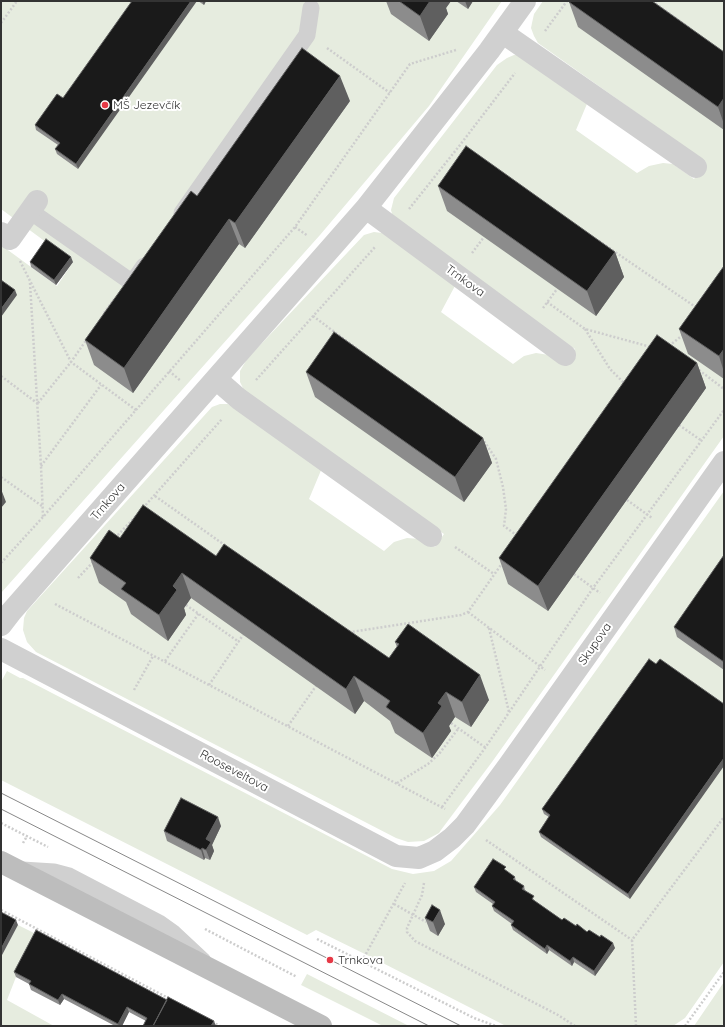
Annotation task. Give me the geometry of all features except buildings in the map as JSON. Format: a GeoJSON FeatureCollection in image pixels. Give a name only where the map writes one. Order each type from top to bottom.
{"type":"FeatureCollection","features":[{"type":"Feature","properties":{"kind":"main road"},"geometry":{"type":"LineString","coordinates":[[9,866],[321,1026]]}},
{"type":"Feature","properties":{"kind":"street","name":"Trnkova"},"geometry":{"type":"LineString","coordinates":[[1,625],[366,208],[503,33],[525,1]]}},
{"type":"Feature","properties":{"kind":"street"},"geometry":{"type":"LineString","coordinates":[[503,33],[696,167]]}},
{"type":"Feature","properties":{"kind":"street"},"geometry":{"type":"LineString","coordinates":[[1,232],[10,239],[33,206]]}},
{"type":"Feature","properties":{"kind":"street","name":"Trnkova"},"geometry":{"type":"LineString","coordinates":[[366,208],[565,355]]}},
{"type":"Feature","properties":{"kind":"street"},"geometry":{"type":"LineString","coordinates":[[216,379],[239,399],[431,536]]}},
{"type":"Feature","properties":{"kind":"street","name":"Skupova"},"geometry":{"type":"LineString","coordinates":[[419,858],[435,851],[452,838],[465,825],[724,462]]}},
{"type":"Feature","properties":{"kind":"street","name":"Rooseveltova"},"geometry":{"type":"LineString","coordinates":[[1,649],[396,856],[419,858]]}},
{"type":"Feature","properties":{"kind":"lane"},"geometry":{"type":"LineString","coordinates":[[171,228],[307,34],[311,8]]}},
{"type":"Feature","properties":{"kind":"lane"},"geometry":{"type":"LineString","coordinates":[[33,206],[127,279],[135,279],[153,254]]}},
{"type":"Feature","properties":{"kind":"path"},"geometry":{"type":"LineString","coordinates":[[1,23],[17,1]]}},
{"type":"Feature","properties":{"kind":"path"},"geometry":{"type":"LineString","coordinates":[[111,542],[154,496],[393,228],[460,145],[531,52],[567,1]]}},
{"type":"Feature","properties":{"kind":"path"},"geometry":{"type":"LineString","coordinates":[[652,1],[694,31]]}},
{"type":"Feature","properties":{"kind":"path"},"geometry":{"type":"LineString","coordinates":[[307,34],[390,93]]}},
{"type":"Feature","properties":{"kind":"path"},"geometry":{"type":"LineString","coordinates":[[1,563],[43,517],[296,227],[410,64],[469,46],[489,51]]}},
{"type":"Feature","properties":{"kind":"path"},"geometry":{"type":"LineString","coordinates":[[460,145],[466,150]]}},
{"type":"Feature","properties":{"kind":"path"},"geometry":{"type":"LineString","coordinates":[[596,239],[700,311]]}},
{"type":"Feature","properties":{"kind":"path"},"geometry":{"type":"LineString","coordinates":[[102,316],[127,279]]}},
{"type":"Feature","properties":{"kind":"path"},"geometry":{"type":"LineString","coordinates":[[43,517],[38,404],[30,283],[71,362],[136,410]]}},
{"type":"Feature","properties":{"kind":"path"},"geometry":{"type":"LineString","coordinates":[[540,312],[557,289]]}},
{"type":"Feature","properties":{"kind":"path"},"geometry":{"type":"LineString","coordinates":[[547,302],[585,328],[654,348]]}},
{"type":"Feature","properties":{"kind":"path"},"geometry":{"type":"LineString","coordinates":[[313,316],[369,358]]}},
{"type":"Feature","properties":{"kind":"path"},"geometry":{"type":"LineString","coordinates":[[585,328],[610,369],[627,386]]}},
{"type":"Feature","properties":{"kind":"path"},"geometry":{"type":"LineString","coordinates":[[668,348],[686,332]]}},
{"type":"Feature","properties":{"kind":"path"},"geometry":{"type":"LineString","coordinates":[[38,404],[91,334]]}},
{"type":"Feature","properties":{"kind":"path"},"geometry":{"type":"LineString","coordinates":[[693,366],[724,389]]}},
{"type":"Feature","properties":{"kind":"path"},"geometry":{"type":"LineString","coordinates":[[1,376],[38,404]]}},
{"type":"Feature","properties":{"kind":"path"},"geometry":{"type":"LineString","coordinates":[[41,466],[101,385]]}},
{"type":"Feature","properties":{"kind":"path"},"geometry":{"type":"LineString","coordinates":[[60,598],[55,604],[442,807],[485,748],[593,588],[724,410]]}},
{"type":"Feature","properties":{"kind":"path"},"geometry":{"type":"LineString","coordinates":[[680,425],[707,444]]}},
{"type":"Feature","properties":{"kind":"path"},"geometry":{"type":"LineString","coordinates":[[479,438],[484,441],[496,460],[503,487],[506,508],[504,526],[520,537],[516,543]]}},
{"type":"Feature","properties":{"kind":"path"},"geometry":{"type":"LineString","coordinates":[[1,477],[42,506]]}},
{"type":"Feature","properties":{"kind":"path"},"geometry":{"type":"LineString","coordinates":[[154,496],[227,546]]}},
{"type":"Feature","properties":{"kind":"path"},"geometry":{"type":"LineString","coordinates":[[627,500],[653,518]]}},
{"type":"Feature","properties":{"kind":"path"},"geometry":{"type":"LineString","coordinates":[[431,536],[444,538],[494,574]]}},
{"type":"Feature","properties":{"kind":"path"},"geometry":{"type":"LineString","coordinates":[[345,628],[351,632],[461,615],[468,612],[507,556]]}},
{"type":"Feature","properties":{"kind":"path"},"geometry":{"type":"LineString","coordinates":[[75,582],[96,559]]}},
{"type":"Feature","properties":{"kind":"path"},"geometry":{"type":"LineString","coordinates":[[574,574],[593,588]]}},
{"type":"Feature","properties":{"kind":"path"},"geometry":{"type":"LineString","coordinates":[[186,605],[239,642]]}},
{"type":"Feature","properties":{"kind":"path"},"geometry":{"type":"LineString","coordinates":[[468,612],[540,666]]}},
{"type":"Feature","properties":{"kind":"path"},"geometry":{"type":"LineString","coordinates":[[164,661],[199,614]]}},
{"type":"Feature","properties":{"kind":"path"},"geometry":{"type":"LineString","coordinates":[[488,628],[509,712]]}},
{"type":"Feature","properties":{"kind":"path"},"geometry":{"type":"LineString","coordinates":[[209,685],[243,635]]}},
{"type":"Feature","properties":{"kind":"path"},"geometry":{"type":"LineString","coordinates":[[122,713],[153,656]]}},
{"type":"Feature","properties":{"kind":"path"},"geometry":{"type":"LineString","coordinates":[[288,726],[316,686]]}},
{"type":"Feature","properties":{"kind":"path"},"geometry":{"type":"LineString","coordinates":[[451,723],[485,748]]}},
{"type":"Feature","properties":{"kind":"path"},"geometry":{"type":"LineString","coordinates":[[397,783],[412,775],[434,759],[458,728]]}},
{"type":"Feature","properties":{"kind":"path"},"geometry":{"type":"LineString","coordinates":[[636,1026],[632,940],[724,817]]}},
{"type":"Feature","properties":{"kind":"path"},"geometry":{"type":"LineString","coordinates":[[1,823],[27,836],[23,844]]}},
{"type":"Feature","properties":{"kind":"path"},"geometry":{"type":"LineString","coordinates":[[483,838],[632,940]]}},
{"type":"Feature","properties":{"kind":"path"},"geometry":{"type":"LineString","coordinates":[[419,858],[426,877],[422,895],[407,928],[407,932],[410,937],[419,945],[558,1015],[575,1026]]}},
{"type":"Feature","properties":{"kind":"path"},"geometry":{"type":"LineString","coordinates":[[362,962],[408,879]]}},
{"type":"Feature","properties":{"kind":"path"},"geometry":{"type":"LineString","coordinates":[[394,904],[426,922]]}},
{"type":"Feature","properties":{"kind":"path"},"geometry":{"type":"LineString","coordinates":[[1,910],[175,1002]]}},
{"type":"Feature","properties":{"kind":"path"},"geometry":{"type":"LineString","coordinates":[[317,939],[474,1018],[496,1026]]}},
{"type":"Feature","properties":{"kind":"path"},"geometry":{"type":"LineString","coordinates":[[685,1026],[724,972]]}},
{"type":"Feature","properties":{"kind":"path"},"geometry":{"type":"LineString","coordinates":[[210,1020],[220,1026]]}},
{"type":"Feature","properties":{"kind":"shaded area"},"geometry":{"type":"Polygon","coordinates":[[[1,1],[502,1],[429,106],[320,235],[1,593],[1,245],[57,286],[73,262],[1,209],[1,1]]]}},
{"type":"Feature","properties":{"kind":"shaded area"},"geometry":{"type":"Polygon","coordinates":[[[543,1],[724,1],[724,436],[492,762],[439,833],[424,841],[408,842],[396,838],[36,652],[27,642],[23,630],[24,618],[27,611],[212,407],[220,404],[228,404],[322,468],[309,499],[384,551],[394,542],[407,538],[420,539],[435,547],[444,534],[246,394],[240,382],[240,371],[247,359],[364,235],[374,232],[382,233],[456,284],[441,312],[513,364],[524,356],[536,353],[549,355],[564,365],[575,349],[394,221],[391,210],[394,198],[497,65],[514,55],[518,55],[589,99],[576,130],[637,173],[649,166],[663,163],[673,164],[694,179],[706,162],[538,43],[531,28],[534,14],[543,1]]]}},
{"type":"Feature","properties":{"kind":"shaded area"},"geometry":{"type":"Polygon","coordinates":[[[724,491],[724,962],[685,1018],[673,1026],[504,1026],[316,930],[307,935],[1,780],[1,682],[7,671],[392,869],[413,874],[434,871],[451,861],[500,805],[724,491]]]}},
{"type":"Feature","properties":{"kind":"shaded area"},"geometry":{"type":"Polygon","coordinates":[[[18,925],[38,935],[16,977],[7,1000],[54,1026],[1,1026],[1,957],[18,925]]]}},
{"type":"Feature","properties":{"kind":"shaded area"},"geometry":{"type":"Polygon","coordinates":[[[307,974],[409,1026],[383,1026],[301,985],[307,974]]]}},
{"type":"Feature","properties":{"kind":"shaded area"},"geometry":{"type":"Polygon","coordinates":[[[724,982],[724,1023],[721,1026],[694,1026],[724,982]]]}},
{"type":"Feature","properties":{"kind":"tram line"},"geometry":{"type":"LineString","coordinates":[[1,793],[461,1026]]}},
{"type":"Feature","properties":{"kind":"tram line"},"geometry":{"type":"LineString","coordinates":[[1,809],[429,1026]]}},
{"type":"Feature","properties":{"kind":"place","name":"MŠ Jezevčík"},"geometry":{"type":"Point","coordinates":[105,105]}},
{"type":"Feature","properties":{"kind":"place","name":"Trnkova"},"geometry":{"type":"Point","coordinates":[330,960]}}]}
